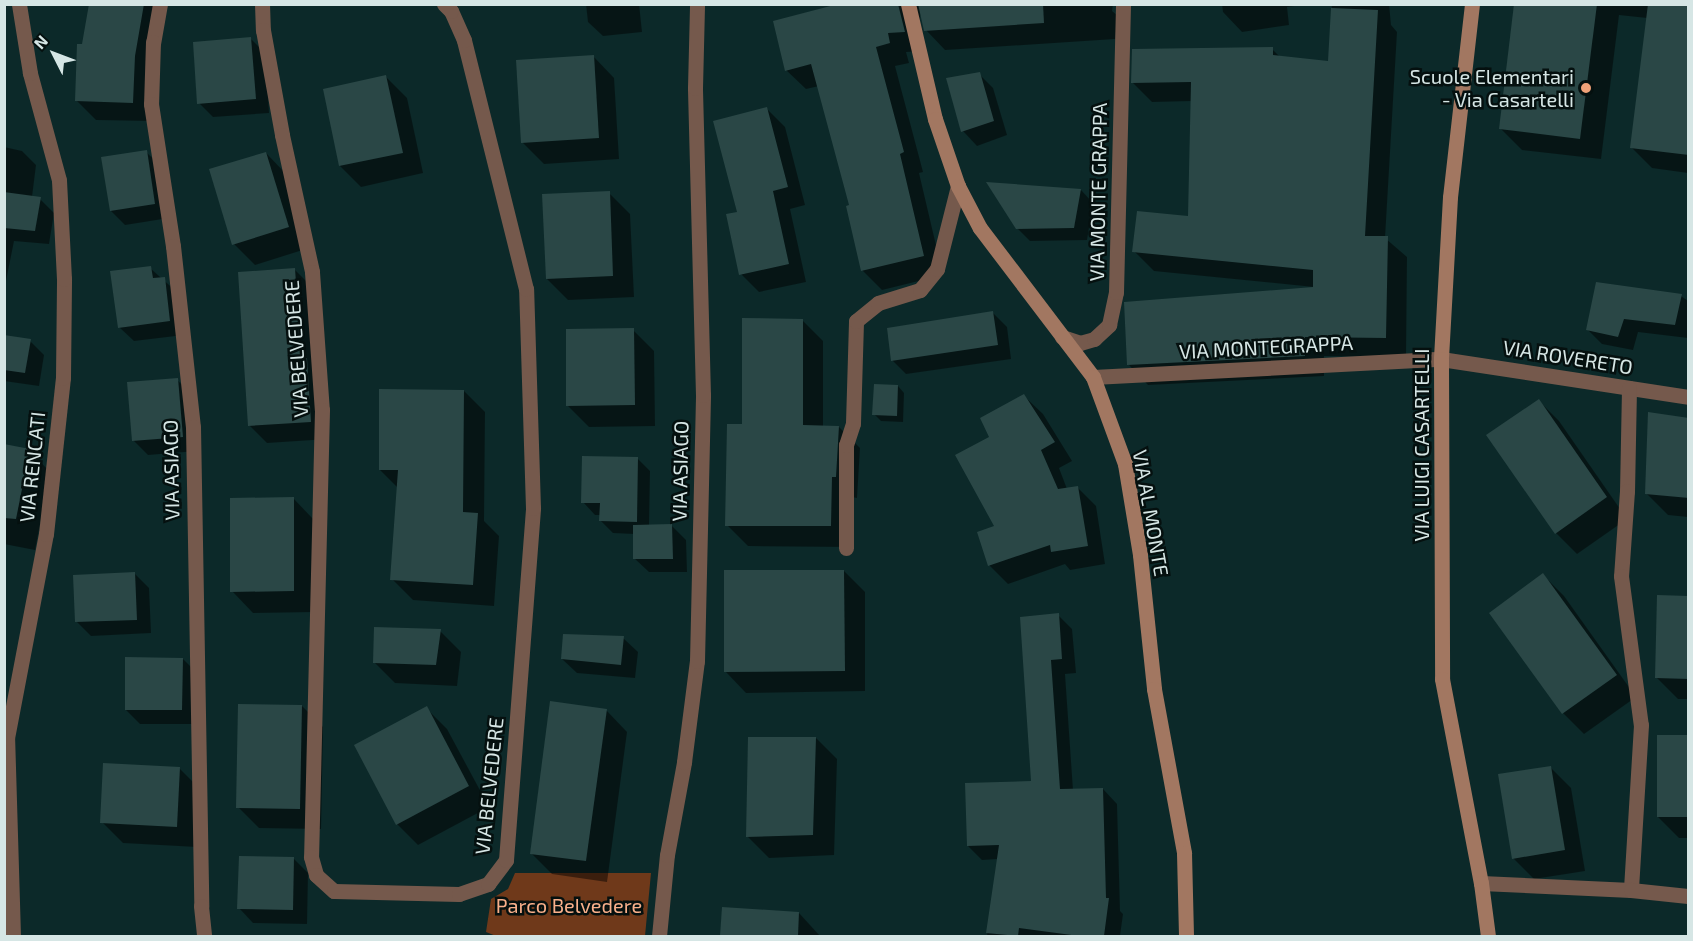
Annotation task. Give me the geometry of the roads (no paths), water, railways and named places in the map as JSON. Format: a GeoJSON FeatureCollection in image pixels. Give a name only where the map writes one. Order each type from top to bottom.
{"type":"FeatureCollection","features":[{"type":"Feature","properties":{"kind":"main road","name":"VIA AL MONTE"},"geometry":{"type":"LineString","coordinates":[[908,4],[935,120],[958,186],[980,228],[1093,377],[1125,464],[1140,555],[1154,689],[1184,853],[1186,936]]}},
{"type":"Feature","properties":{"kind":"main road","name":"VIA LUIGI CASARTELLI"},"geometry":{"type":"LineString","coordinates":[[1472,4],[1450,197],[1441,359],[1442,679],[1481,883],[1488,936]]}},
{"type":"Feature","properties":{"kind":"street","name":"VIA RENCATI"},"geometry":{"type":"LineString","coordinates":[[13,936],[8,738],[46,534],[63,378],[64,290],[59,180],[30,73],[19,4]]}},
{"type":"Feature","properties":{"kind":"street","name":"VIA ASIAGO"},"geometry":{"type":"LineString","coordinates":[[160,4],[153,42],[151,104],[173,246],[193,427],[201,906],[204,936]]}},
{"type":"Feature","properties":{"kind":"street","name":"VIA BELVEDERE"},"geometry":{"type":"LineString","coordinates":[[262,4],[263,30],[282,135],[312,272],[322,410],[311,857],[316,875],[334,891],[459,894],[488,884],[506,860],[532,508],[526,289],[464,40],[451,11],[444,4]]}},
{"type":"Feature","properties":{"kind":"street","name":"VIA ASIAGO"},"geometry":{"type":"LineString","coordinates":[[659,936],[667,855],[684,762],[697,661],[703,395],[695,112],[697,4]]}},
{"type":"Feature","properties":{"kind":"street","name":"VIA MONTE GRAPPA"},"geometry":{"type":"LineString","coordinates":[[1062,337],[1080,343],[1094,339],[1109,325],[1116,292],[1123,4]]}},
{"type":"Feature","properties":{"kind":"street"},"geometry":{"type":"LineString","coordinates":[[846,548],[846,446],[853,423],[856,321],[878,303],[921,290],[937,269],[958,186]]}},
{"type":"Feature","properties":{"kind":"street","name":"VIA MONTEGRAPPA"},"geometry":{"type":"LineString","coordinates":[[1093,377],[1441,359]]}},
{"type":"Feature","properties":{"kind":"street","name":"VIA ROVERETO"},"geometry":{"type":"LineString","coordinates":[[1441,359],[1689,397]]}},
{"type":"Feature","properties":{"kind":"street"},"geometry":{"type":"LineString","coordinates":[[1629,388],[1627,491],[1621,576],[1641,725],[1631,890]]}},
{"type":"Feature","properties":{"kind":"street"},"geometry":{"type":"LineString","coordinates":[[1481,883],[1631,890],[1689,896]]}},
{"type":"Feature","properties":{"kind":"place","name":"Scuole Elementari - Via Casartelli"},"geometry":{"type":"Point","coordinates":[1586,88]}},
{"type":"Feature","properties":{"kind":"park label","name":"Parco Belvedere"},"geometry":{"type":"Point","coordinates":[569,905]}}]}
